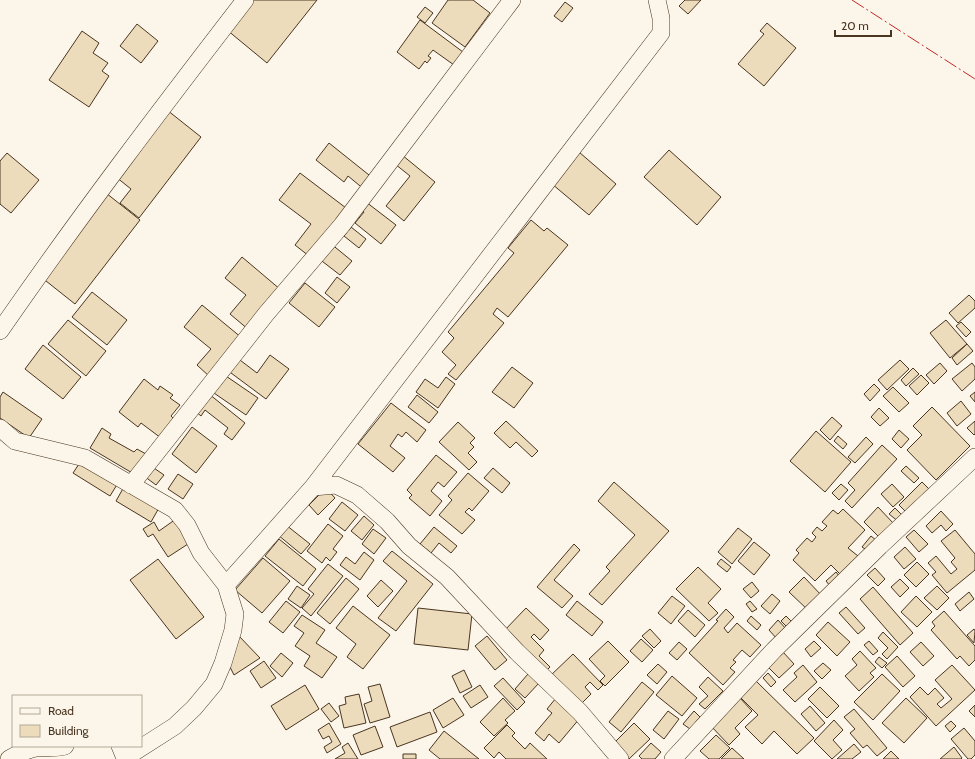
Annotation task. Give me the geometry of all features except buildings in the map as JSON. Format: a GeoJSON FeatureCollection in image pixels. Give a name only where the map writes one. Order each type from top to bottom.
{"type":"FeatureCollection","features":[{"type":"Feature","properties":{"kind":"street"},"geometry":{"type":"LineString","coordinates":[[0,331],[55,253],[245,0]]}},
{"type":"Feature","properties":{"kind":"street"},"geometry":{"type":"LineString","coordinates":[[131,485],[266,314],[342,225],[512,0]]}},
{"type":"Feature","properties":{"kind":"street"},"geometry":{"type":"LineString","coordinates":[[226,585],[313,487],[660,33],[661,18],[657,0]]}},
{"type":"Feature","properties":{"kind":"street"},"geometry":{"type":"LineString","coordinates":[[0,428],[15,441],[85,458],[175,510],[188,525],[200,553],[226,585],[235,614],[233,630],[223,663],[214,684],[194,708],[175,726],[142,744]]}},
{"type":"Feature","properties":{"kind":"street"},"geometry":{"type":"LineString","coordinates":[[673,759],[774,650],[880,546],[975,457]]}},
{"type":"Feature","properties":{"kind":"street"},"geometry":{"type":"LineString","coordinates":[[313,487],[336,485],[357,495],[387,521],[409,546],[447,577],[517,652],[580,712],[620,759]]}},
{"type":"Feature","properties":{"kind":"street"},"geometry":{"type":"LineString","coordinates":[[9,759],[17,754],[35,748],[62,747]]}},
{"type":"Feature","properties":{"kind":"street"},"geometry":{"type":"LineString","coordinates":[[124,754],[137,747]]}},
{"type":"Feature","properties":{"kind":"power"},"geometry":{"type":"LineString","coordinates":[[852,0],[975,79]]}}]}
